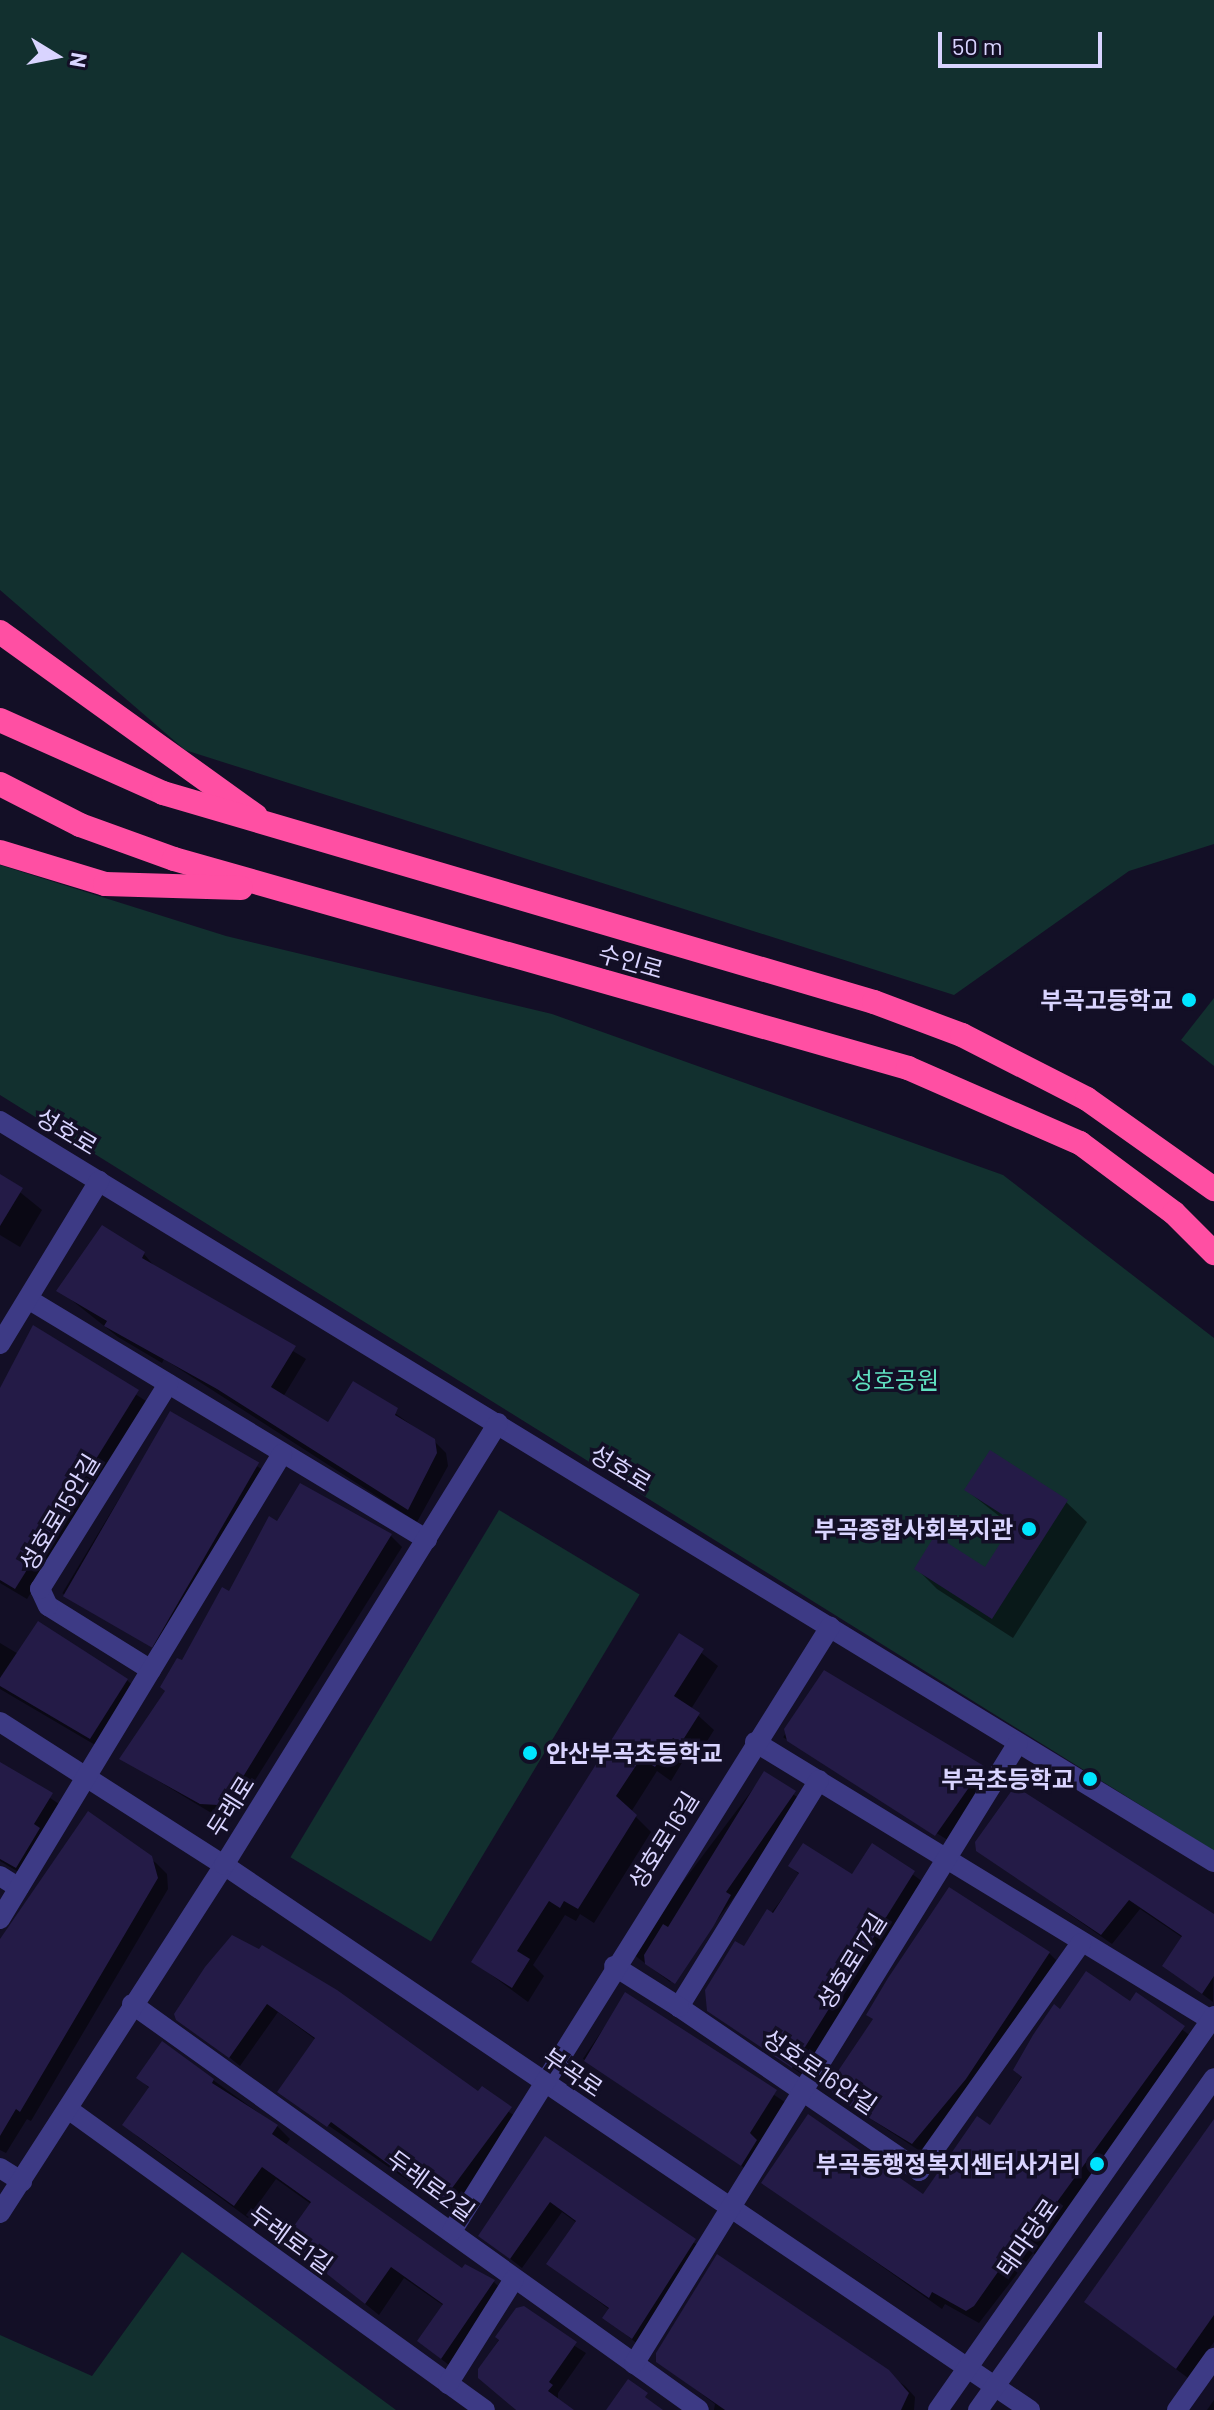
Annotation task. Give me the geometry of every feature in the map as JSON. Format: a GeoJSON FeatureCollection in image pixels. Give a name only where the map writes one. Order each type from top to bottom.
{"type":"FeatureCollection","features":[{"type":"Feature","properties":{"kind":"highway"},"geometry":{"type":"LineString","coordinates":[[0,632],[274,829]]}},
{"type":"Feature","properties":{"kind":"highway","name":"수인로"},"geometry":{"type":"LineString","coordinates":[[0,720],[163,793],[274,829],[874,1002],[962,1035],[1087,1099],[1214,1189]]}},
{"type":"Feature","properties":{"kind":"highway","name":"수인로"},"geometry":{"type":"LineString","coordinates":[[0,784],[80,825],[273,889],[908,1068],[1080,1143],[1174,1213],[1214,1253]]}},
{"type":"Feature","properties":{"kind":"highway"},"geometry":{"type":"LineString","coordinates":[[0,852],[105,884],[273,889]]}},
{"type":"Feature","properties":{"kind":"street","name":"성호로"},"geometry":{"type":"LineString","coordinates":[[0,1121],[1214,1862]]}},
{"type":"Feature","properties":{"kind":"street"},"geometry":{"type":"LineString","coordinates":[[0,1344],[99,1181]]}},
{"type":"Feature","properties":{"kind":"street"},"geometry":{"type":"LineString","coordinates":[[28,1299],[427,1540]]}},
{"type":"Feature","properties":{"kind":"street","name":"성호로15안길"},"geometry":{"type":"LineString","coordinates":[[151,1670],[48,1606],[40,1589],[168,1384]]}},
{"type":"Feature","properties":{"kind":"street","name":"두레로"},"geometry":{"type":"LineString","coordinates":[[0,2213],[224,1865],[498,1423]]}},
{"type":"Feature","properties":{"kind":"street"},"geometry":{"type":"LineString","coordinates":[[0,1919],[282,1454]]}},
{"type":"Feature","properties":{"kind":"street","name":"성호로16길"},"geometry":{"type":"LineString","coordinates":[[452,2231],[614,1966],[830,1627]]}},
{"type":"Feature","properties":{"kind":"street","name":"부곡로"},"geometry":{"type":"LineString","coordinates":[[0,1722],[88,1775],[224,1865],[1030,2410]]}},
{"type":"Feature","properties":{"kind":"street"},"geometry":{"type":"LineString","coordinates":[[755,1742],[947,1857],[1081,1943],[1212,2018]]}},
{"type":"Feature","properties":{"kind":"street","name":"성호로17길"},"geometry":{"type":"LineString","coordinates":[[634,2364],[1018,1743]]}},
{"type":"Feature","properties":{"kind":"street"},"geometry":{"type":"LineString","coordinates":[[679,2007],[819,1780]]}},
{"type":"Feature","properties":{"kind":"street"},"geometry":{"type":"LineString","coordinates":[[0,1876],[19,1888]]}},
{"type":"Feature","properties":{"kind":"street","name":"성호로16안길"},"geometry":{"type":"LineString","coordinates":[[614,1966],[802,2089],[919,2171],[1081,1943]]}},
{"type":"Feature","properties":{"kind":"street","name":"두레로2길"},"geometry":{"type":"LineString","coordinates":[[132,2004],[699,2410]]}},
{"type":"Feature","properties":{"kind":"street","name":"태마당로"},"geometry":{"type":"LineString","coordinates":[[938,2410],[1212,2018]]}},
{"type":"Feature","properties":{"kind":"street"},"geometry":{"type":"LineString","coordinates":[[978,2410],[1214,2078]]}},
{"type":"Feature","properties":{"kind":"street","name":"두레로1길"},"geometry":{"type":"LineString","coordinates":[[68,2109],[485,2410]]}},
{"type":"Feature","properties":{"kind":"street"},"geometry":{"type":"LineString","coordinates":[[0,2168],[22,2182]]}},
{"type":"Feature","properties":{"kind":"street"},"geometry":{"type":"LineString","coordinates":[[448,2384],[514,2279]]}},
{"type":"Feature","properties":{"kind":"street"},"geometry":{"type":"LineString","coordinates":[[1177,2410],[1214,2358]]}},
{"type":"Feature","properties":{"kind":"green space"},"geometry":{"type":"Polygon","coordinates":[[[0,0],[1214,0],[1214,844],[1129,871],[954,995],[185,750],[0,590],[0,0]]]}},
{"type":"Feature","properties":{"kind":"green space","name":"성호공원"},"geometry":{"type":"Polygon","coordinates":[[[0,865],[226,936],[552,1014],[1003,1175],[1214,1338],[1214,1851],[0,1095],[0,865]]]}},
{"type":"Feature","properties":{"kind":"green space"},"geometry":{"type":"Polygon","coordinates":[[[1214,998],[1214,1066],[1181,1040],[1214,998]]]}},
{"type":"Feature","properties":{"kind":"green space"},"geometry":{"type":"Polygon","coordinates":[[[499,1510],[640,1594],[431,1942],[290,1857],[499,1510]]]}},
{"type":"Feature","properties":{"kind":"green space"},"geometry":{"type":"Polygon","coordinates":[[[182,2252],[396,2410],[0,2410],[0,2335],[92,2376],[182,2252]]]}},
{"type":"Feature","properties":{"kind":"building"},"geometry":{"type":"Polygon","coordinates":[[[0,1174],[23,1188],[0,1226],[0,1174]]]}},
{"type":"Feature","properties":{"kind":"building"},"geometry":{"type":"Polygon","coordinates":[[[102,1225],[145,1252],[142,1258],[296,1346],[271,1387],[328,1422],[353,1381],[398,1408],[395,1415],[435,1439],[437,1453],[408,1510],[217,1389],[104,1326],[107,1321],[56,1291],[102,1225]]]}},
{"type":"Feature","properties":{"kind":"building"},"geometry":{"type":"Polygon","coordinates":[[[33,1325],[139,1390],[15,1589],[0,1580],[0,1388],[33,1325]]]}},
{"type":"Feature","properties":{"kind":"building"},"geometry":{"type":"Polygon","coordinates":[[[170,1411],[259,1462],[152,1648],[63,1596],[170,1411]]]}},
{"type":"Feature","properties":{"kind":"building","name":"부곡종합사회복지관"},"geometry":{"type":"Polygon","coordinates":[[[990,1450],[1068,1500],[992,1619],[914,1569],[935,1535],[985,1567],[1014,1522],[964,1490],[990,1450]]]}},
{"type":"Feature","properties":{"kind":"building"},"geometry":{"type":"Polygon","coordinates":[[[300,1483],[392,1534],[238,1785],[218,1805],[200,1804],[119,1759],[165,1691],[160,1687],[177,1658],[182,1660],[222,1587],[229,1591],[269,1516],[277,1521],[300,1483]]]}},
{"type":"Feature","properties":{"kind":"building"},"geometry":{"type":"Polygon","coordinates":[[[38,1621],[128,1679],[90,1739],[0,1686],[0,1678],[38,1621]]]}},
{"type":"Feature","properties":{"kind":"building"},"geometry":{"type":"Polygon","coordinates":[[[679,1633],[704,1649],[674,1696],[700,1713],[681,1743],[673,1738],[655,1767],[641,1758],[616,1796],[637,1815],[578,1909],[564,1901],[560,1908],[549,1901],[517,1951],[530,1959],[512,1988],[471,1962],[679,1633]]]}},
{"type":"Feature","properties":{"kind":"building"},"geometry":{"type":"Polygon","coordinates":[[[824,1670],[984,1766],[935,1836],[787,1741],[784,1729],[824,1670]]]}},
{"type":"Feature","properties":{"kind":"building"},"geometry":{"type":"Polygon","coordinates":[[[0,1762],[53,1793],[34,1824],[40,1828],[16,1868],[0,1859],[0,1762]]]}},
{"type":"Feature","properties":{"kind":"building"},"geometry":{"type":"Polygon","coordinates":[[[764,1771],[796,1791],[726,1892],[731,1895],[675,1984],[645,1964],[644,1955],[663,1924],[668,1927],[764,1771]]]}},
{"type":"Feature","properties":{"kind":"building"},"geometry":{"type":"Polygon","coordinates":[[[1015,1786],[1214,1914],[1214,1976],[1202,1994],[1162,1966],[1182,1936],[1129,1900],[1101,1935],[976,1851],[975,1842],[1015,1786]]]}},
{"type":"Feature","properties":{"kind":"building"},"geometry":{"type":"Polygon","coordinates":[[[88,1811],[152,1856],[158,1878],[20,2112],[16,2109],[0,2136],[0,1939],[88,1811]]]}},
{"type":"Feature","properties":{"kind":"building"},"geometry":{"type":"Polygon","coordinates":[[[803,1843],[852,1874],[872,1843],[915,1871],[792,2068],[707,2011],[705,1990],[735,1941],[744,1946],[767,1909],[773,1913],[799,1873],[788,1866],[803,1843]]]}},
{"type":"Feature","properties":{"kind":"building"},"geometry":{"type":"Polygon","coordinates":[[[949,1887],[1050,1952],[966,2079],[912,2144],[833,2096],[830,2083],[873,2019],[866,2015],[888,1978],[949,1887]]]}},
{"type":"Feature","properties":{"kind":"building"},"geometry":{"type":"Polygon","coordinates":[[[232,1935],[259,1949],[262,1945],[337,1990],[478,2091],[482,2086],[512,2107],[441,2203],[331,2122],[327,2127],[277,2092],[315,2038],[267,2004],[229,2058],[176,2020],[174,2014],[205,1967],[232,1935]]]}},
{"type":"Feature","properties":{"kind":"building"},"geometry":{"type":"Polygon","coordinates":[[[1086,1971],[1130,2001],[1136,1992],[1185,2026],[1025,2246],[1019,2242],[974,2306],[966,2311],[932,2292],[929,2298],[761,2183],[808,2114],[923,2194],[977,2116],[990,2125],[1022,2077],[1013,2070],[1033,2035],[1054,2004],[1060,2009],[1086,1971]]]}},
{"type":"Feature","properties":{"kind":"building"},"geometry":{"type":"Polygon","coordinates":[[[625,1992],[777,2090],[750,2133],[757,2140],[741,2166],[584,2061],[625,1992]]]}},
{"type":"Feature","properties":{"kind":"building"},"geometry":{"type":"Polygon","coordinates":[[[162,2041],[214,2079],[212,2083],[278,2125],[272,2134],[462,2268],[465,2264],[495,2280],[441,2359],[417,2341],[443,2304],[391,2267],[365,2304],[284,2240],[311,2202],[262,2167],[234,2206],[122,2125],[149,2087],[136,2078],[162,2041]]]}},
{"type":"Feature","properties":{"kind":"building"},"geometry":{"type":"Polygon","coordinates":[[[1214,2119],[1214,2315],[1176,2369],[1084,2302],[1214,2119]]]}},
{"type":"Feature","properties":{"kind":"building"},"geometry":{"type":"Polygon","coordinates":[[[545,2136],[696,2239],[632,2339],[602,2318],[609,2308],[546,2264],[576,2221],[550,2202],[510,2259],[478,2236],[545,2136]]]}},
{"type":"Feature","properties":{"kind":"building"},"geometry":{"type":"Polygon","coordinates":[[[717,2254],[889,2370],[909,2393],[901,2410],[725,2410],[656,2362],[656,2353],[717,2254]]]}},
{"type":"Feature","properties":{"kind":"building"},"geometry":{"type":"Polygon","coordinates":[[[524,2306],[577,2342],[549,2382],[553,2385],[548,2391],[574,2410],[516,2410],[478,2378],[478,2369],[499,2340],[495,2337],[516,2308],[524,2306]]]}},
{"type":"Feature","properties":{"kind":"building"},"geometry":{"type":"Polygon","coordinates":[[[628,2379],[648,2393],[645,2397],[663,2410],[606,2410],[628,2379]]]}},
{"type":"Feature","properties":{"kind":"place","name":"부곡고등학교"},"geometry":{"type":"Point","coordinates":[1189,1000]}},
{"type":"Feature","properties":{"kind":"place","name":"부곡종합사회복지관"},"geometry":{"type":"Point","coordinates":[1029,1529]}},
{"type":"Feature","properties":{"kind":"place","name":"안산부곡초등학교"},"geometry":{"type":"Point","coordinates":[530,1753]}},
{"type":"Feature","properties":{"kind":"place","name":"부곡초등학교"},"geometry":{"type":"Point","coordinates":[1090,1779]}},
{"type":"Feature","properties":{"kind":"place","name":"부곡동행정복지센터사거리"},"geometry":{"type":"Point","coordinates":[1097,2164]}}]}
